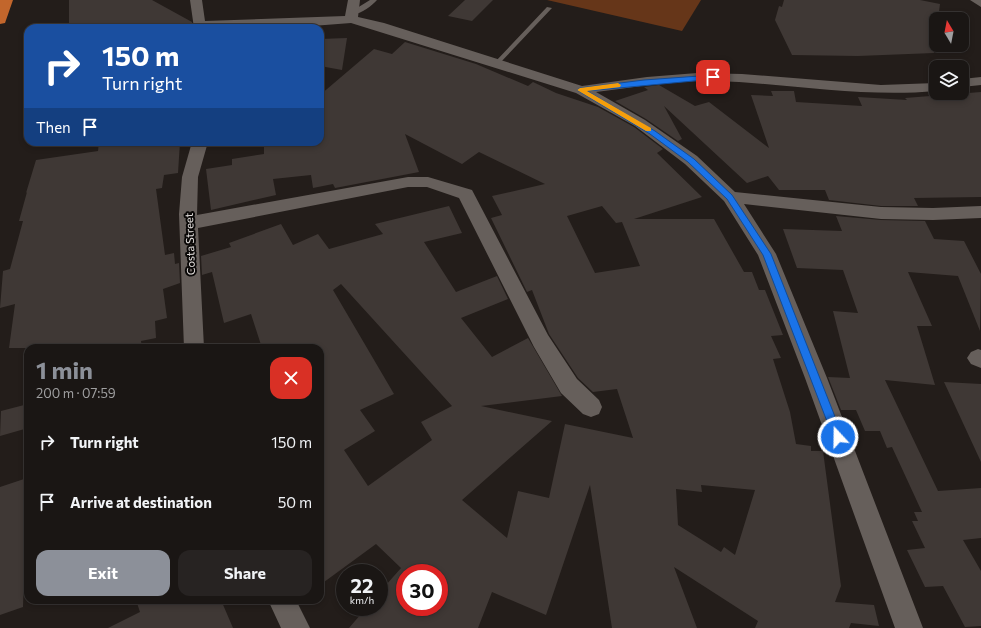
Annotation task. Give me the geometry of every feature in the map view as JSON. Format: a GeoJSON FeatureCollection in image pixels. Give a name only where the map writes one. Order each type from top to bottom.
{"type":"FeatureCollection","features":[{"type":"Feature","properties":{"kind":"highway"},"geometry":{"type":"LineString","coordinates":[[0,20],[6,0]]}},
{"type":"Feature","properties":{"kind":"street"},"geometry":{"type":"LineString","coordinates":[[196,0],[200,24]]}},
{"type":"Feature","properties":{"kind":"street"},"geometry":{"type":"LineString","coordinates":[[976,0],[981,2]]}},
{"type":"Feature","properties":{"kind":"street"},"geometry":{"type":"LineString","coordinates":[[310,24],[353,11],[497,63],[580,90],[640,123],[691,160],[730,197],[767,254],[816,378],[909,628]]}},
{"type":"Feature","properties":{"kind":"street"},"geometry":{"type":"LineString","coordinates":[[580,90],[644,82],[713,77],[895,89],[929,87]]}},
{"type":"Feature","properties":{"kind":"street"},"geometry":{"type":"LineString","coordinates":[[969,82],[981,81]]}},
{"type":"Feature","properties":{"kind":"street","name":"Costa Street"},"geometry":{"type":"LineString","coordinates":[[194,344],[189,223],[190,177],[199,146]]}},
{"type":"Feature","properties":{"kind":"street"},"geometry":{"type":"LineString","coordinates":[[189,223],[408,182],[428,182],[466,194],[541,341],[569,386],[591,407]]}},
{"type":"Feature","properties":{"kind":"street"},"geometry":{"type":"LineString","coordinates":[[730,197],[881,212],[934,214],[981,212]]}},
{"type":"Feature","properties":{"kind":"street"},"geometry":{"type":"LineString","coordinates":[[284,604],[296,628]]}},
{"type":"Feature","properties":{"kind":"lane"},"geometry":{"type":"LineString","coordinates":[[353,11],[367,6],[374,0]]}},
{"type":"Feature","properties":{"kind":"lane"},"geometry":{"type":"LineString","coordinates":[[497,63],[549,8]]}},
{"type":"Feature","properties":{"kind":"shaded area"},"geometry":{"type":"Polygon","coordinates":[[[547,0],[701,0],[682,31],[547,0]]]}},
{"type":"Feature","properties":{"kind":"building"},"geometry":{"type":"Polygon","coordinates":[[[69,0],[152,0],[192,22],[192,24],[69,24],[69,0]]]}},
{"type":"Feature","properties":{"kind":"building"},"geometry":{"type":"Polygon","coordinates":[[[465,0],[493,0],[472,21],[448,16],[465,0]]]}},
{"type":"Feature","properties":{"kind":"building"},"geometry":{"type":"Polygon","coordinates":[[[784,0],[920,0],[940,4],[939,12],[929,12],[929,52],[934,53],[858,56],[792,55],[775,20],[779,6],[782,7],[784,0]]]}},
{"type":"Feature","properties":{"kind":"building"},"geometry":{"type":"Polygon","coordinates":[[[347,38],[342,70],[324,67],[324,39],[347,38]]]}},
{"type":"Feature","properties":{"kind":"building"},"geometry":{"type":"Polygon","coordinates":[[[405,42],[476,64],[528,86],[533,82],[556,93],[598,107],[634,127],[663,149],[657,153],[702,197],[634,219],[714,219],[744,272],[752,272],[759,290],[765,290],[783,335],[771,336],[781,358],[773,359],[790,412],[796,444],[811,446],[811,451],[823,451],[841,586],[835,602],[874,605],[879,626],[851,623],[849,628],[755,628],[758,621],[674,567],[697,628],[612,628],[590,485],[546,615],[492,592],[478,628],[349,628],[359,616],[388,616],[388,583],[396,574],[396,616],[448,616],[448,564],[397,564],[376,544],[349,564],[336,564],[336,573],[324,582],[324,344],[261,344],[251,314],[224,323],[212,272],[202,275],[201,256],[231,247],[229,243],[281,224],[293,245],[318,234],[329,249],[383,234],[375,224],[449,206],[462,233],[424,242],[456,292],[497,276],[508,299],[461,318],[492,357],[528,338],[562,396],[481,406],[552,421],[462,500],[507,538],[518,491],[549,498],[565,424],[633,438],[617,389],[593,392],[578,378],[549,334],[532,290],[527,292],[491,218],[502,215],[492,196],[545,184],[479,152],[462,164],[405,134],[419,172],[335,188],[333,184],[313,188],[311,175],[273,179],[276,195],[211,210],[206,169],[232,165],[232,159],[264,154],[264,146],[324,146],[324,92],[374,49],[392,54],[405,42]],[[602,206],[567,216],[595,273],[640,266],[622,222],[616,223],[602,206]],[[341,284],[333,290],[394,394],[360,410],[375,431],[344,450],[368,486],[432,440],[421,422],[452,406],[341,284]],[[701,485],[702,492],[676,489],[678,525],[721,552],[724,547],[735,555],[755,490],[701,485]]]}},
{"type":"Feature","properties":{"kind":"building"},"geometry":{"type":"Polygon","coordinates":[[[659,85],[695,106],[709,102],[769,148],[751,95],[773,96],[771,91],[794,91],[796,102],[862,106],[858,97],[907,100],[905,98],[929,96],[929,100],[969,100],[969,93],[981,92],[981,197],[914,198],[918,206],[881,206],[829,200],[825,190],[779,190],[768,176],[747,183],[664,106],[682,139],[678,141],[646,119],[615,101],[648,90],[644,87],[659,85]]]}},
{"type":"Feature","properties":{"kind":"building"},"geometry":{"type":"Polygon","coordinates":[[[99,146],[180,146],[178,173],[164,175],[162,188],[156,189],[165,255],[174,253],[175,264],[179,263],[180,283],[163,289],[167,318],[155,321],[156,338],[141,341],[141,344],[24,344],[24,348],[9,348],[15,304],[0,308],[3,271],[10,269],[23,221],[19,221],[36,160],[98,151],[99,146]]]}},
{"type":"Feature","properties":{"kind":"building"},"geometry":{"type":"Polygon","coordinates":[[[836,216],[881,220],[925,221],[934,239],[964,241],[981,274],[980,331],[958,276],[908,272],[932,326],[917,326],[935,385],[885,380],[938,491],[981,488],[981,538],[963,540],[981,571],[981,626],[965,627],[943,586],[925,587],[907,550],[925,548],[912,521],[918,521],[914,512],[922,512],[892,447],[887,448],[880,431],[865,431],[856,410],[841,410],[828,377],[850,378],[833,311],[858,313],[843,270],[797,268],[783,229],[842,231],[836,216]]]}},
{"type":"Feature","properties":{"kind":"building"},"geometry":{"type":"Polygon","coordinates":[[[944,382],[981,384],[981,462],[944,382]]]}},
{"type":"Feature","properties":{"kind":"building"},"geometry":{"type":"Polygon","coordinates":[[[24,405],[24,429],[0,436],[1,411],[24,405]]]}},
{"type":"Feature","properties":{"kind":"building"},"geometry":{"type":"Polygon","coordinates":[[[24,479],[23,607],[0,615],[0,487],[24,479]]]}},
{"type":"Feature","properties":{"kind":"building"},"geometry":{"type":"Polygon","coordinates":[[[137,604],[223,604],[233,628],[108,628],[140,612],[137,604]]]}},
{"type":"Feature","properties":{"kind":"slow traffic"},"geometry":{"type":"LineString","coordinates":[[618,85],[580,90],[640,123],[648,129]]}},
{"type":"Feature","properties":{"kind":"route"},"geometry":{"type":"LineString","coordinates":[[713,77],[644,82],[580,90],[640,123],[691,160],[730,197],[767,254],[838,437]]}}]}
